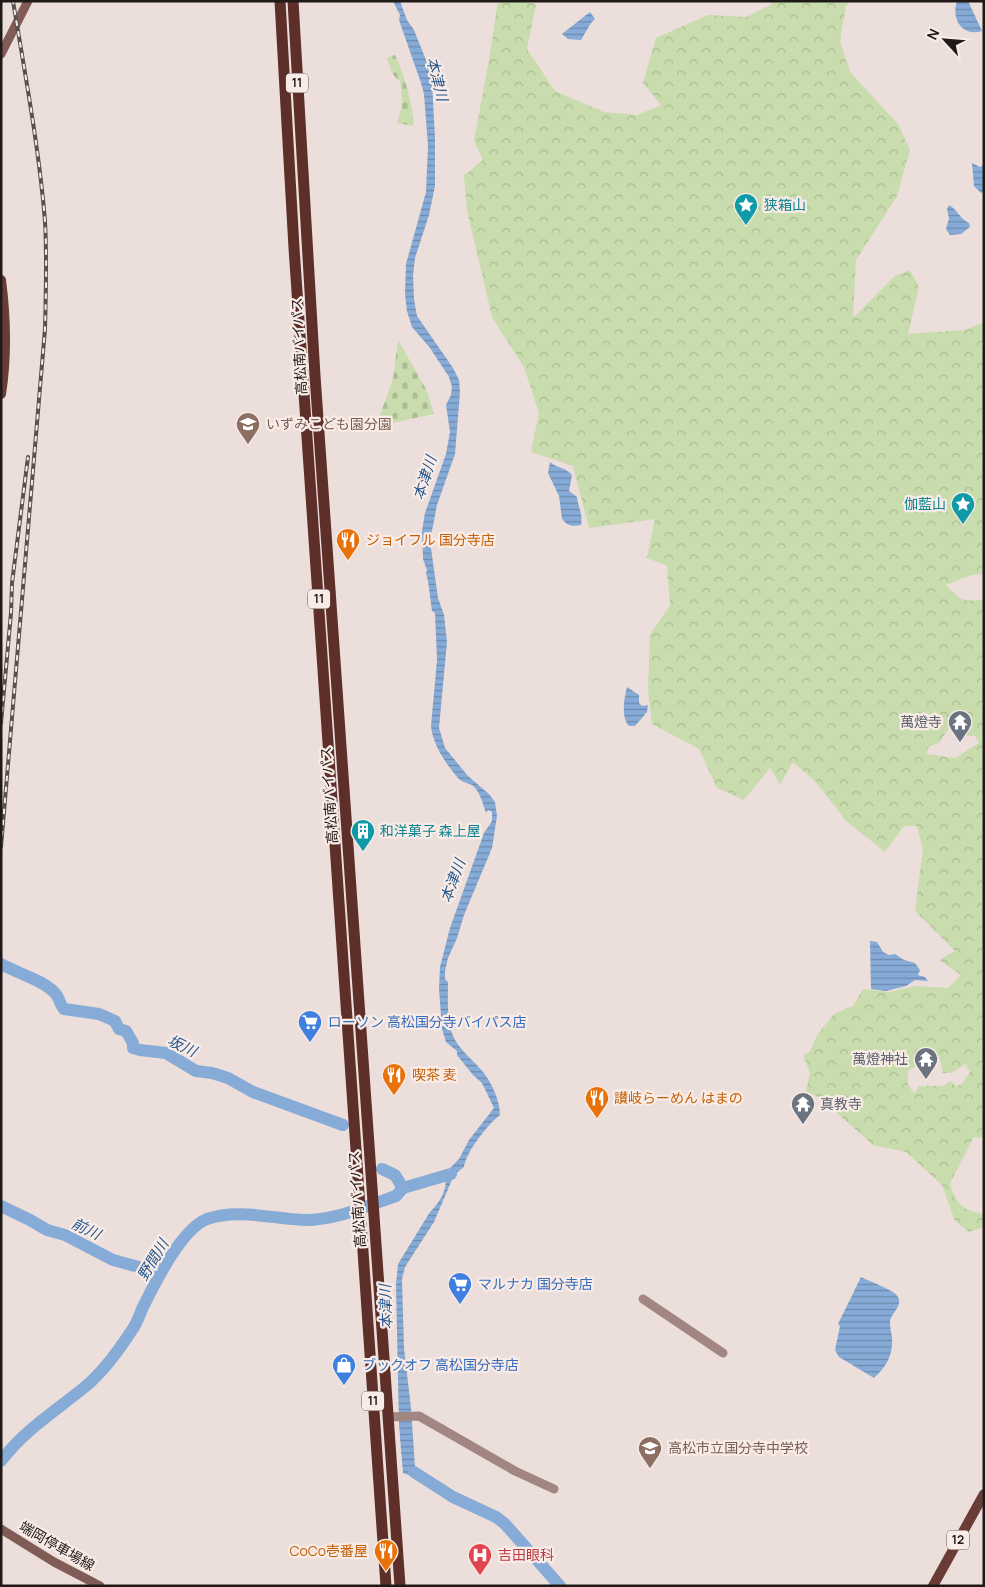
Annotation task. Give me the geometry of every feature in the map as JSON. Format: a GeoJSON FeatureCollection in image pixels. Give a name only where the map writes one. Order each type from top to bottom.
{"type":"FeatureCollection","features":[{"type":"Feature","properties":{"kind":"highway","name":"高松南バイパス"},"geometry":{"type":"LineString","coordinates":[[280,1],[296,271],[386,1586]]}},
{"type":"Feature","properties":{"kind":"highway","name":"高松南バイパス"},"geometry":{"type":"LineString","coordinates":[[293,1],[315,376],[373,1212],[393,1417],[400,1586]]}},
{"type":"Feature","properties":{"kind":"main road"},"geometry":{"type":"LineString","coordinates":[[1,54],[28,1]]}},
{"type":"Feature","properties":{"kind":"main road"},"geometry":{"type":"LineString","coordinates":[[1,280],[6,356],[1,394]]}},
{"type":"Feature","properties":{"kind":"main road","name":"12"},"geometry":{"type":"LineString","coordinates":[[933,1586],[984,1494]]}},
{"type":"Feature","properties":{"kind":"main road","name":"端岡停車場線"},"geometry":{"type":"LineString","coordinates":[[1,1529],[71,1572],[100,1586]]}},
{"type":"Feature","properties":{"kind":"street"},"geometry":{"type":"LineString","coordinates":[[643,1299],[723,1353]]}},
{"type":"Feature","properties":{"kind":"street"},"geometry":{"type":"LineString","coordinates":[[393,1417],[419,1416],[515,1471],[554,1489]]}},
{"type":"Feature","properties":{"kind":"green space"},"geometry":{"type":"Polygon","coordinates":[[[498,1],[524,1],[536,4],[527,49],[555,91],[604,112],[637,115],[661,105],[643,83],[656,38],[708,15],[746,17],[771,5],[772,1],[851,1],[846,6],[840,41],[850,72],[898,124],[910,150],[897,196],[856,260],[853,318],[895,276],[910,270],[919,287],[908,334],[965,330],[984,322],[984,574],[971,575],[946,585],[962,599],[971,601],[984,599],[984,1138],[974,1137],[950,1183],[954,1196],[961,1205],[971,1211],[984,1214],[984,1227],[969,1232],[955,1221],[942,1185],[906,1152],[873,1145],[820,1098],[806,1091],[810,1073],[803,1055],[810,1052],[817,1035],[834,1014],[853,1006],[863,989],[889,992],[917,986],[948,988],[961,975],[939,960],[955,951],[915,911],[923,849],[917,826],[904,826],[885,852],[846,821],[816,782],[793,762],[780,785],[770,768],[744,800],[717,788],[699,749],[652,724],[648,690],[650,635],[670,605],[667,566],[647,558],[655,519],[589,528],[573,466],[531,452],[539,413],[524,367],[492,317],[467,210],[464,176],[483,160],[474,141],[498,1]],[[949,728],[939,743],[929,746],[926,754],[955,758],[979,743],[975,736],[967,735],[961,728],[949,728]],[[939,1056],[933,1062],[934,1070],[927,1071],[916,1066],[908,1071],[908,1084],[914,1094],[919,1086],[944,1086],[950,1081],[956,1086],[962,1084],[970,1072],[965,1064],[952,1073],[943,1073],[939,1056]]]}},
{"type":"Feature","properties":{"kind":"green space"},"geometry":{"type":"Polygon","coordinates":[[[395,55],[408,90],[414,126],[397,123],[402,93],[400,81],[393,74],[387,58],[395,55]]]}},
{"type":"Feature","properties":{"kind":"green space"},"geometry":{"type":"Polygon","coordinates":[[[398,340],[426,389],[434,414],[387,424],[379,418],[393,379],[398,340]]]}},
{"type":"Feature","properties":{"kind":"water"},"geometry":{"type":"Polygon","coordinates":[[[393,1],[400,1],[407,20],[414,30],[426,60],[432,83],[435,186],[429,215],[415,258],[413,275],[414,299],[417,316],[453,368],[459,380],[460,392],[455,454],[437,505],[430,541],[438,598],[444,615],[447,642],[439,728],[445,748],[468,776],[489,794],[495,802],[497,816],[492,848],[448,958],[445,979],[448,982],[448,1011],[452,1033],[461,1049],[489,1081],[497,1098],[500,1115],[478,1139],[464,1167],[454,1175],[434,1222],[405,1267],[402,1279],[404,1348],[415,1467],[430,1478],[428,1482],[403,1473],[399,1425],[396,1285],[398,1264],[430,1212],[443,1195],[446,1184],[444,1174],[459,1159],[469,1140],[494,1108],[482,1083],[457,1055],[457,1051],[446,1042],[442,1029],[439,989],[440,967],[450,928],[484,833],[492,821],[492,812],[488,810],[486,813],[475,788],[459,779],[449,767],[437,747],[431,726],[437,660],[435,613],[432,611],[427,570],[423,559],[422,531],[425,513],[446,454],[450,432],[446,405],[451,395],[452,387],[449,377],[430,348],[412,327],[407,311],[405,294],[406,264],[426,192],[428,146],[424,94],[399,20],[400,15],[393,1]]]}},
{"type":"Feature","properties":{"kind":"water"},"geometry":{"type":"Polygon","coordinates":[[[957,1],[968,1],[982,31],[969,31],[960,25],[956,14],[957,1]]]}},
{"type":"Feature","properties":{"kind":"water"},"geometry":{"type":"Polygon","coordinates":[[[590,12],[595,19],[581,40],[568,39],[562,34],[590,12]]]}},
{"type":"Feature","properties":{"kind":"water"},"geometry":{"type":"Polygon","coordinates":[[[972,163],[980,167],[984,165],[984,191],[981,193],[974,186],[972,163]]]}},
{"type":"Feature","properties":{"kind":"water"},"geometry":{"type":"Polygon","coordinates":[[[949,205],[969,223],[970,227],[961,234],[950,235],[946,229],[949,218],[947,209],[949,205]]]}},
{"type":"Feature","properties":{"kind":"water"},"geometry":{"type":"Polygon","coordinates":[[[550,462],[572,475],[569,491],[577,497],[581,514],[581,525],[573,526],[567,524],[562,519],[559,496],[548,473],[550,462]]]}},
{"type":"Feature","properties":{"kind":"water"},"geometry":{"type":"Polygon","coordinates":[[[627,687],[639,695],[639,703],[642,706],[648,705],[647,712],[635,726],[629,726],[625,718],[624,702],[627,687]]]}},
{"type":"Feature","properties":{"kind":"water"},"geometry":{"type":"Polygon","coordinates":[[[870,941],[877,942],[883,952],[889,955],[895,954],[904,960],[915,963],[920,970],[918,975],[925,977],[928,981],[915,980],[906,986],[886,991],[871,989],[870,941]]]}},
{"type":"Feature","properties":{"kind":"water"},"geometry":{"type":"Polygon","coordinates":[[[861,1277],[892,1291],[899,1300],[890,1322],[892,1343],[890,1355],[886,1364],[874,1378],[839,1357],[835,1350],[840,1326],[838,1324],[861,1277]]]}},
{"type":"Feature","properties":{"kind":"waterway","name":"坂川"},"geometry":{"type":"LineString","coordinates":[[1,964],[50,988],[64,1009],[99,1014],[115,1021],[119,1029],[126,1031],[133,1043],[133,1048],[166,1053],[196,1071],[228,1078],[253,1092],[343,1125]]}},
{"type":"Feature","properties":{"kind":"waterway","name":"坂川"},"geometry":{"type":"LineString","coordinates":[[382,1169],[395,1175],[403,1188]]}},
{"type":"Feature","properties":{"kind":"waterway","name":"野間川"},"geometry":{"type":"LineString","coordinates":[[1,1461],[30,1430],[86,1386],[105,1367],[134,1327],[143,1306],[171,1256],[188,1233],[198,1224],[207,1219],[231,1214],[305,1220],[328,1218],[396,1196],[403,1188],[451,1174]]}},
{"type":"Feature","properties":{"kind":"waterway","name":"前川"},"geometry":{"type":"LineString","coordinates":[[1,1206],[47,1230],[65,1235],[113,1260],[161,1273]]}},
{"type":"Feature","properties":{"kind":"waterway","name":"本津川"},"geometry":{"type":"LineString","coordinates":[[414,1472],[453,1497],[496,1517],[505,1524],[560,1586]]}},
{"type":"Feature","properties":{"kind":"railway"},"geometry":{"type":"LineString","coordinates":[[1,847],[45,329],[46,288],[46,235],[39,166],[13,1]]}},
{"type":"Feature","properties":{"kind":"railway"},"geometry":{"type":"LineString","coordinates":[[1,723],[12,583],[28,457]]}},
{"type":"Feature","properties":{"kind":"place","name":"狭箱山"},"geometry":{"type":"Point","coordinates":[746,226]}},
{"type":"Feature","properties":{"kind":"place","name":"いずみこども園分園"},"geometry":{"type":"Point","coordinates":[248,445]}},
{"type":"Feature","properties":{"kind":"place","name":"伽藍山"},"geometry":{"type":"Point","coordinates":[963,525]}},
{"type":"Feature","properties":{"kind":"place","name":"ジョイフル 国分寺店"},"geometry":{"type":"Point","coordinates":[348,561]}},
{"type":"Feature","properties":{"kind":"place","name":"萬燈寺"},"geometry":{"type":"Point","coordinates":[960,743]}},
{"type":"Feature","properties":{"kind":"place","name":"和洋菓子 森上屋"},"geometry":{"type":"Point","coordinates":[363,852]}},
{"type":"Feature","properties":{"kind":"place","name":"ローソン 高松国分寺バイパス店"},"geometry":{"type":"Point","coordinates":[310,1043]}},
{"type":"Feature","properties":{"kind":"place","name":"萬燈神社"},"geometry":{"type":"Point","coordinates":[926,1080]}},
{"type":"Feature","properties":{"kind":"place","name":"喫茶 麦"},"geometry":{"type":"Point","coordinates":[394,1096]}},
{"type":"Feature","properties":{"kind":"place","name":"讃岐らーめん はまの"},"geometry":{"type":"Point","coordinates":[597,1119]}},
{"type":"Feature","properties":{"kind":"place","name":"真教寺"},"geometry":{"type":"Point","coordinates":[803,1125]}},
{"type":"Feature","properties":{"kind":"place","name":"マルナカ 国分寺店"},"geometry":{"type":"Point","coordinates":[460,1305]}},
{"type":"Feature","properties":{"kind":"place","name":"ブックオフ 高松国分寺店"},"geometry":{"type":"Point","coordinates":[344,1386]}},
{"type":"Feature","properties":{"kind":"place","name":"高松市立国分寺中学校"},"geometry":{"type":"Point","coordinates":[650,1469]}},
{"type":"Feature","properties":{"kind":"place","name":"CoCo壱番屋"},"geometry":{"type":"Point","coordinates":[386,1572]}},
{"type":"Feature","properties":{"kind":"place","name":"吉田眼科"},"geometry":{"type":"Point","coordinates":[480,1576]}}]}
